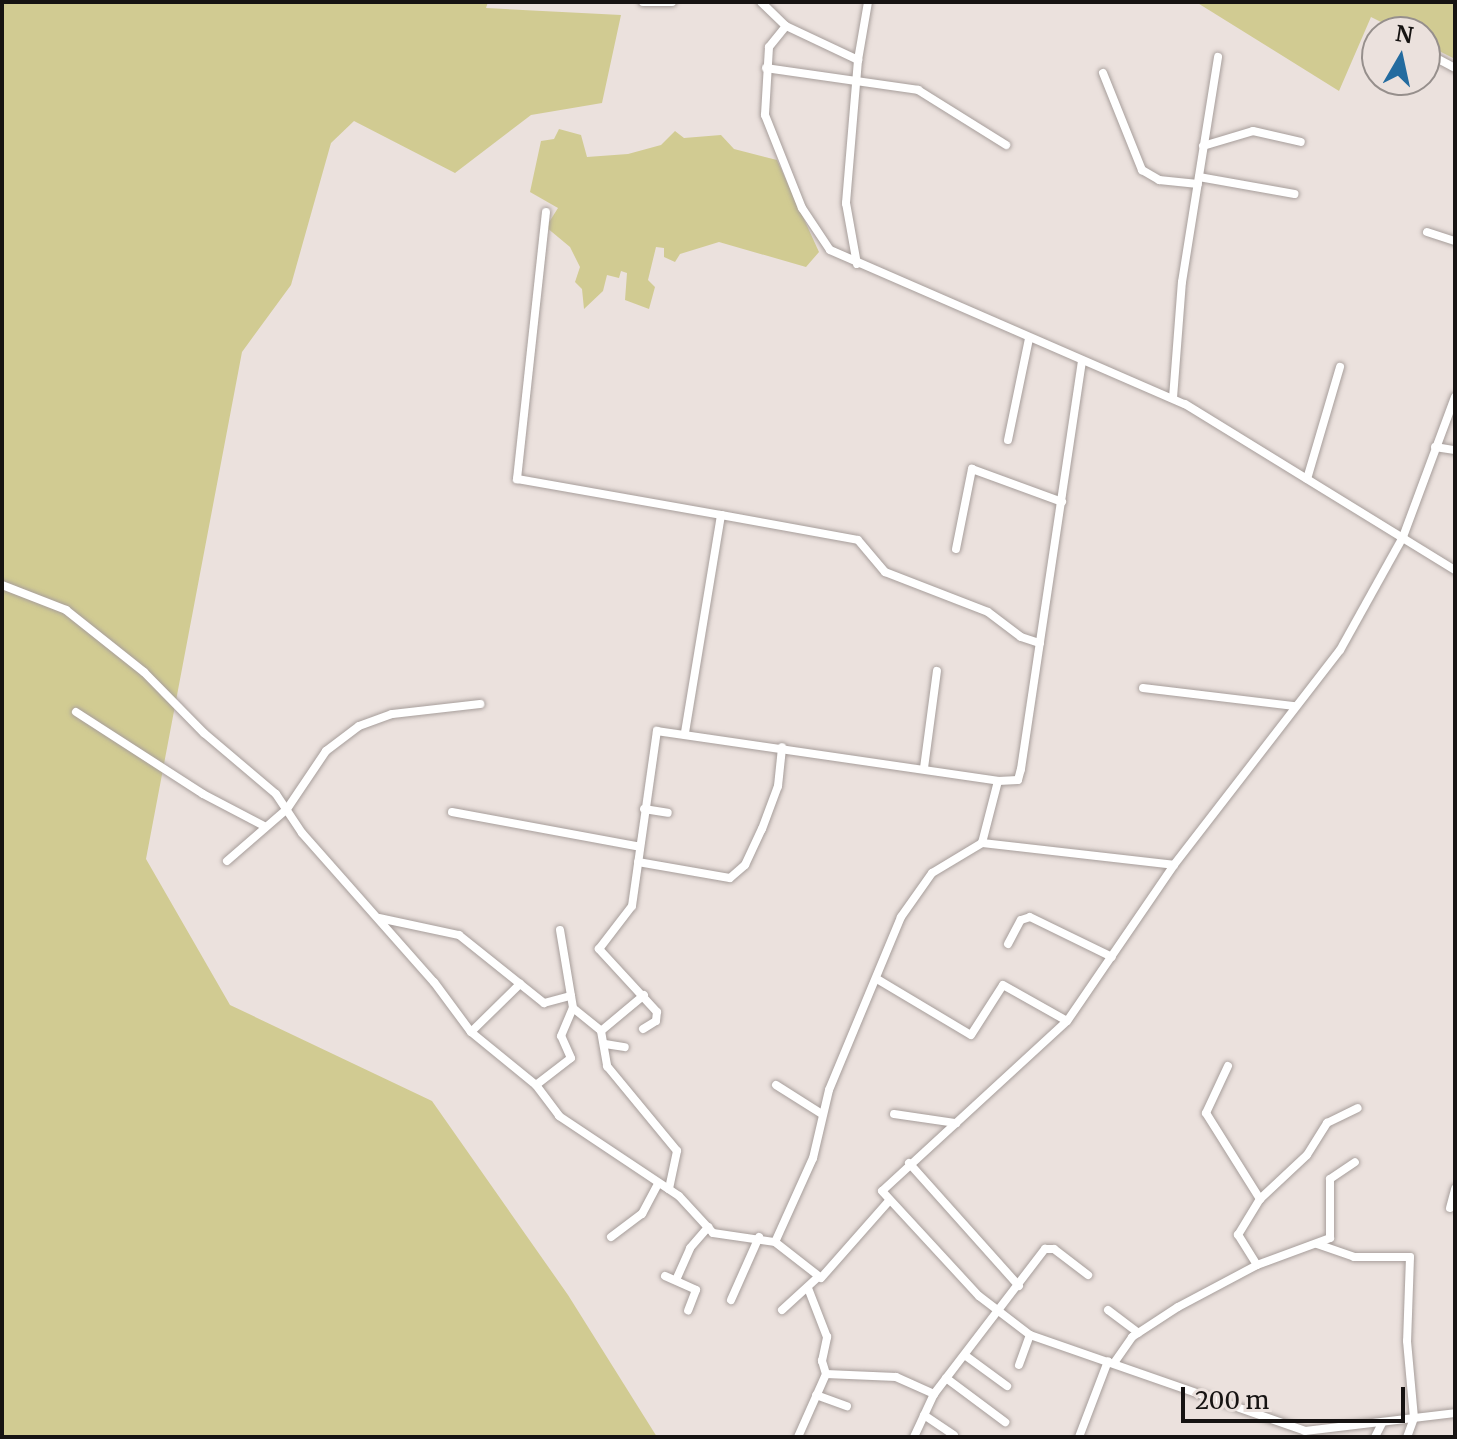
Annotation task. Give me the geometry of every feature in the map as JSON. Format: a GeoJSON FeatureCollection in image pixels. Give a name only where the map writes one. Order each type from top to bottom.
{"type":"FeatureCollection","features":[{"type":"Feature","properties":{"kind":"street"},"geometry":{"type":"LineString","coordinates":[[643,2],[672,2]]}},
{"type":"Feature","properties":{"kind":"street"},"geometry":{"type":"LineString","coordinates":[[761,2],[786,26],[858,60]]}},
{"type":"Feature","properties":{"kind":"street"},"geometry":{"type":"LineString","coordinates":[[857,264],[846,203],[858,60],[868,2]]}},
{"type":"Feature","properties":{"kind":"street"},"geometry":{"type":"LineString","coordinates":[[786,26],[771,42],[766,68],[765,115],[802,208],[830,250],[1029,339],[1173,398],[1455,570]]}},
{"type":"Feature","properties":{"kind":"street"},"geometry":{"type":"LineString","coordinates":[[1173,398],[1182,282],[1218,57]]}},
{"type":"Feature","properties":{"kind":"street"},"geometry":{"type":"LineString","coordinates":[[766,68],[931,95],[1006,145]]}},
{"type":"Feature","properties":{"kind":"street"},"geometry":{"type":"LineString","coordinates":[[1103,73],[1142,170],[1159,180],[1198,180],[1294,194]]}},
{"type":"Feature","properties":{"kind":"street"},"geometry":{"type":"LineString","coordinates":[[1203,146],[1253,131],[1301,142]]}},
{"type":"Feature","properties":{"kind":"street"},"geometry":{"type":"LineString","coordinates":[[546,212],[517,479],[858,540],[885,572],[988,612],[1021,637],[1040,643]]}},
{"type":"Feature","properties":{"kind":"street"},"geometry":{"type":"LineString","coordinates":[[1427,232],[1455,241]]}},
{"type":"Feature","properties":{"kind":"street"},"geometry":{"type":"LineString","coordinates":[[1008,440],[1029,339]]}},
{"type":"Feature","properties":{"kind":"street"},"geometry":{"type":"LineString","coordinates":[[643,1029],[658,1015],[644,995],[599,949],[632,906],[657,731],[998,781],[1019,778],[1082,361]]}},
{"type":"Feature","properties":{"kind":"street"},"geometry":{"type":"LineString","coordinates":[[1307,479],[1340,367]]}},
{"type":"Feature","properties":{"kind":"street"},"geometry":{"type":"LineString","coordinates":[[1455,397],[1403,537],[1358,623],[1174,865],[1067,1021],[882,1188],[889,1201],[999,1315],[1030,1335],[1296,1429],[1346,1433],[1382,1423],[1455,1413]]}},
{"type":"Feature","properties":{"kind":"street"},"geometry":{"type":"LineString","coordinates":[[1435,447],[1455,450]]}},
{"type":"Feature","properties":{"kind":"street"},"geometry":{"type":"LineString","coordinates":[[956,549],[972,469],[1062,502]]}},
{"type":"Feature","properties":{"kind":"street"},"geometry":{"type":"LineString","coordinates":[[685,733],[721,515]]}},
{"type":"Feature","properties":{"kind":"street"},"geometry":{"type":"LineString","coordinates":[[2,585],[78,617],[144,672],[287,809],[471,1032],[536,1085],[559,1116],[669,1189],[696,1210],[718,1235],[759,1237],[775,1242],[817,1278]]}},
{"type":"Feature","properties":{"kind":"street"},"geometry":{"type":"LineString","coordinates":[[924,768],[937,671]]}},
{"type":"Feature","properties":{"kind":"street"},"geometry":{"type":"LineString","coordinates":[[1143,688],[1295,706]]}},
{"type":"Feature","properties":{"kind":"street"},"geometry":{"type":"LineString","coordinates":[[227,861],[287,809],[326,751],[359,726],[392,714],[480,704]]}},
{"type":"Feature","properties":{"kind":"street"},"geometry":{"type":"LineString","coordinates":[[76,712],[203,794],[264,826]]}},
{"type":"Feature","properties":{"kind":"street"},"geometry":{"type":"LineString","coordinates":[[638,862],[730,878],[745,865],[762,829],[778,786],[782,747]]}},
{"type":"Feature","properties":{"kind":"street"},"geometry":{"type":"LineString","coordinates":[[982,843],[998,781]]}},
{"type":"Feature","properties":{"kind":"street"},"geometry":{"type":"LineString","coordinates":[[644,809],[668,813]]}},
{"type":"Feature","properties":{"kind":"street"},"geometry":{"type":"LineString","coordinates":[[452,812],[640,847]]}},
{"type":"Feature","properties":{"kind":"street"},"geometry":{"type":"LineString","coordinates":[[775,1242],[813,1158],[822,1114],[901,917],[932,873],[982,843],[1174,865]]}},
{"type":"Feature","properties":{"kind":"street"},"geometry":{"type":"LineString","coordinates":[[1008,944],[1021,920],[1030,917],[1112,957]]}},
{"type":"Feature","properties":{"kind":"street"},"geometry":{"type":"LineString","coordinates":[[378,918],[459,935],[547,1003],[571,996]]}},
{"type":"Feature","properties":{"kind":"street"},"geometry":{"type":"LineString","coordinates":[[536,1085],[571,1058],[561,1036],[573,1008],[560,930]]}},
{"type":"Feature","properties":{"kind":"street"},"geometry":{"type":"LineString","coordinates":[[877,979],[971,1035],[1003,985],[1067,1021]]}},
{"type":"Feature","properties":{"kind":"street"},"geometry":{"type":"LineString","coordinates":[[471,1032],[520,984]]}},
{"type":"Feature","properties":{"kind":"street"},"geometry":{"type":"LineString","coordinates":[[601,1031],[644,995]]}},
{"type":"Feature","properties":{"kind":"street"},"geometry":{"type":"LineString","coordinates":[[573,1008],[601,1031],[605,1044],[604,1060],[612,1073],[677,1151],[669,1189]]}},
{"type":"Feature","properties":{"kind":"street"},"geometry":{"type":"LineString","coordinates":[[605,1044],[625,1047]]}},
{"type":"Feature","properties":{"kind":"street"},"geometry":{"type":"LineString","coordinates":[[1228,1066],[1206,1113],[1260,1199]]}},
{"type":"Feature","properties":{"kind":"street"},"geometry":{"type":"LineString","coordinates":[[776,1085],[822,1114]]}},
{"type":"Feature","properties":{"kind":"street"},"geometry":{"type":"LineString","coordinates":[[1257,1265],[1238,1235],[1260,1199],[1307,1155],[1322,1127],[1358,1108]]}},
{"type":"Feature","properties":{"kind":"street"},"geometry":{"type":"LineString","coordinates":[[894,1114],[956,1123]]}},
{"type":"Feature","properties":{"kind":"street"},"geometry":{"type":"LineString","coordinates":[[1079,1437],[1111,1362],[1138,1333],[1257,1265],[1317,1244],[1334,1231],[1327,1204],[1330,1179],[1355,1162]]}},
{"type":"Feature","properties":{"kind":"street"},"geometry":{"type":"LineString","coordinates":[[909,1163],[1019,1286]]}},
{"type":"Feature","properties":{"kind":"street"},"geometry":{"type":"LineString","coordinates":[[611,1237],[642,1214],[658,1184]]}},
{"type":"Feature","properties":{"kind":"street"},"geometry":{"type":"LineString","coordinates":[[1450,1208],[1455,1189]]}},
{"type":"Feature","properties":{"kind":"street"},"geometry":{"type":"LineString","coordinates":[[782,1310],[817,1278],[825,1276],[889,1201]]}},
{"type":"Feature","properties":{"kind":"street"},"geometry":{"type":"LineString","coordinates":[[676,1280],[690,1248],[708,1227]]}},
{"type":"Feature","properties":{"kind":"street"},"geometry":{"type":"LineString","coordinates":[[731,1300],[759,1237]]}},
{"type":"Feature","properties":{"kind":"street"},"geometry":{"type":"LineString","coordinates":[[1317,1244],[1354,1257],[1410,1257],[1407,1341],[1414,1418],[1407,1437]]}},
{"type":"Feature","properties":{"kind":"street"},"geometry":{"type":"LineString","coordinates":[[914,1437],[934,1394],[999,1315],[1048,1247],[1088,1275]]}},
{"type":"Feature","properties":{"kind":"street"},"geometry":{"type":"LineString","coordinates":[[665,1276],[696,1290],[688,1311]]}},
{"type":"Feature","properties":{"kind":"street"},"geometry":{"type":"LineString","coordinates":[[798,1437],[826,1374],[822,1361],[827,1337],[808,1288]]}},
{"type":"Feature","properties":{"kind":"street"},"geometry":{"type":"LineString","coordinates":[[1108,1310],[1138,1333]]}},
{"type":"Feature","properties":{"kind":"street"},"geometry":{"type":"LineString","coordinates":[[1019,1365],[1030,1335]]}},
{"type":"Feature","properties":{"kind":"street"},"geometry":{"type":"LineString","coordinates":[[966,1356],[1007,1386]]}},
{"type":"Feature","properties":{"kind":"street"},"geometry":{"type":"LineString","coordinates":[[826,1374],[896,1377],[934,1394]]}},
{"type":"Feature","properties":{"kind":"street"},"geometry":{"type":"LineString","coordinates":[[946,1378],[1005,1422]]}},
{"type":"Feature","properties":{"kind":"street"},"geometry":{"type":"LineString","coordinates":[[816,1395],[847,1406]]}},
{"type":"Feature","properties":{"kind":"street"},"geometry":{"type":"LineString","coordinates":[[924,1415],[954,1435]]}},
{"type":"Feature","properties":{"kind":"street"},"geometry":{"type":"LineString","coordinates":[[1375,1437],[1382,1423]]}},
{"type":"Feature","properties":{"kind":"shaded area"},"geometry":{"type":"Polygon","coordinates":[[[2,2],[488,2],[486,8],[621,15],[602,103],[531,115],[455,173],[354,121],[331,143],[291,285],[242,352],[146,859],[230,1005],[432,1101],[568,1295],[657,1437],[2,1437],[2,2]]]}},
{"type":"Feature","properties":{"kind":"shaded area"},"geometry":{"type":"Polygon","coordinates":[[[1196,2],[1455,2],[1455,59],[1441,52],[1441,16],[1361,16],[1361,40],[1339,91],[1196,2]]]}},
{"type":"Feature","properties":{"kind":"shaded area"},"geometry":{"type":"Polygon","coordinates":[[[559,129],[581,135],[587,157],[628,154],[661,145],[675,131],[684,138],[721,135],[734,149],[777,160],[819,252],[806,267],[719,242],[680,254],[675,262],[664,257],[664,248],[656,247],[648,280],[655,287],[649,309],[625,300],[627,273],[621,271],[619,278],[607,275],[603,291],[584,309],[582,289],[575,282],[580,267],[570,247],[546,227],[558,208],[530,192],[541,141],[554,139],[559,129]]]}}]}
